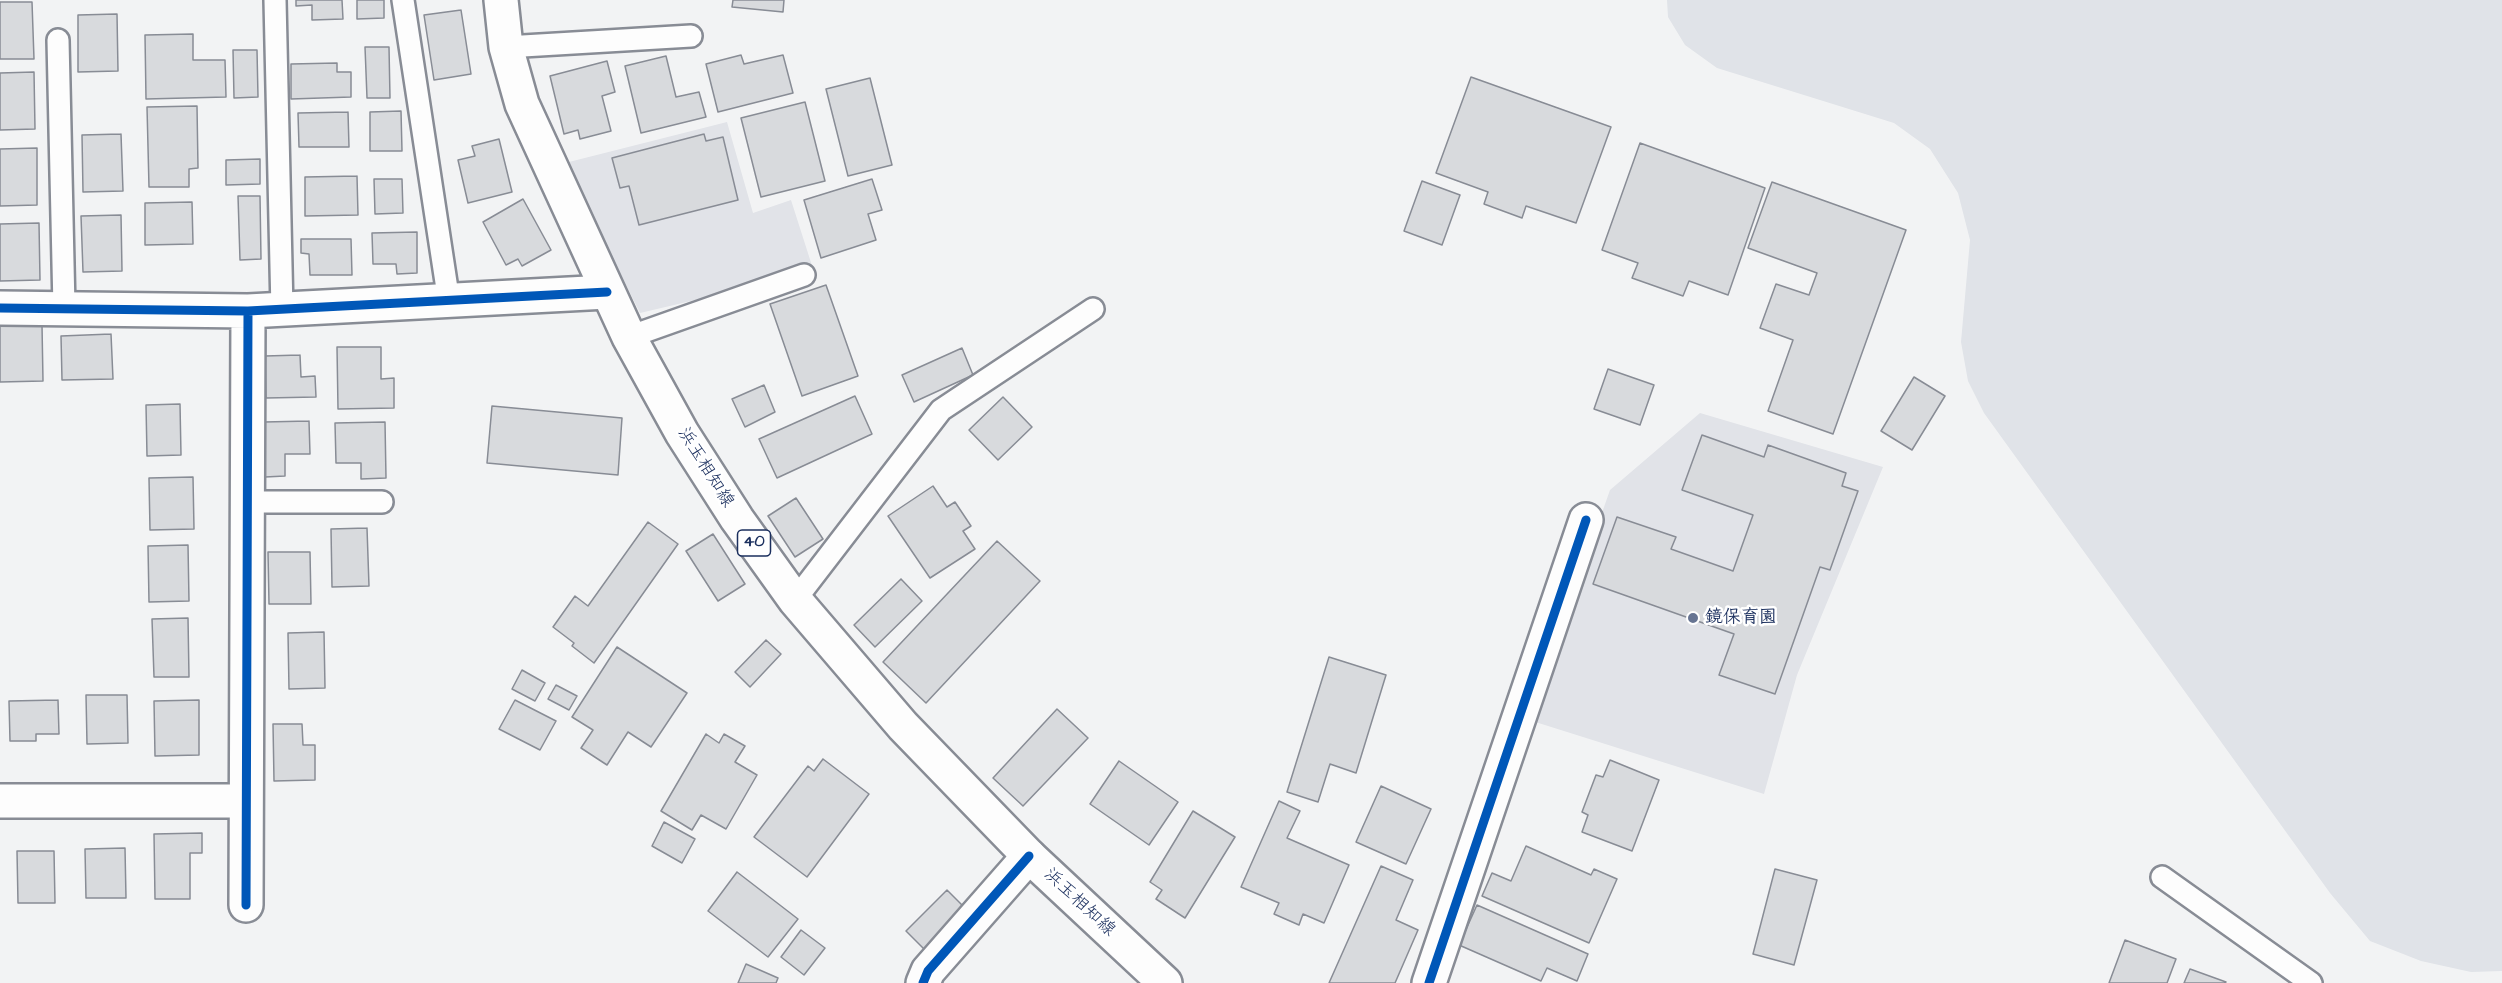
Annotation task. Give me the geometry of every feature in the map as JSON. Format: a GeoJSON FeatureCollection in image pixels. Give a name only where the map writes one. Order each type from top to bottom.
{"type":"FeatureCollection","features":[{"type":"Feature","properties":{"kind":"street","name":"浜玉相知線"},"geometry":{"type":"LineString","coordinates":[[501,0],[506,47],[522,104],[607,292],[682,433],[737,519],[795,600],[903,726],[1029,856],[1165,983]]}},
{"type":"Feature","properties":{"kind":"street"},"geometry":{"type":"LineString","coordinates":[[0,308],[248,311],[607,292]]}},
{"type":"Feature","properties":{"kind":"street"},"geometry":{"type":"LineString","coordinates":[[246,905],[248,311]]}},
{"type":"Feature","properties":{"kind":"street"},"geometry":{"type":"LineString","coordinates":[[1429,983],[1586,520]]}},
{"type":"Feature","properties":{"kind":"street"},"geometry":{"type":"LineString","coordinates":[[0,801],[246,801]]}},
{"type":"Feature","properties":{"kind":"street"},"geometry":{"type":"LineString","coordinates":[[923,983],[928,971],[1029,856]]}},
{"type":"Feature","properties":{"kind":"lane"},"geometry":{"type":"LineString","coordinates":[[275,0],[282,310]]}},
{"type":"Feature","properties":{"kind":"lane"},"geometry":{"type":"LineString","coordinates":[[403,0],[449,302]]}},
{"type":"Feature","properties":{"kind":"lane"},"geometry":{"type":"LineString","coordinates":[[506,47],[691,36]]}},
{"type":"Feature","properties":{"kind":"lane"},"geometry":{"type":"LineString","coordinates":[[58,39],[64,308]]}},
{"type":"Feature","properties":{"kind":"lane"},"geometry":{"type":"LineString","coordinates":[[629,337],[804,275]]}},
{"type":"Feature","properties":{"kind":"lane"},"geometry":{"type":"LineString","coordinates":[[795,600],[941,410],[1093,309]]}},
{"type":"Feature","properties":{"kind":"lane"},"geometry":{"type":"LineString","coordinates":[[247,502],[382,502]]}},
{"type":"Feature","properties":{"kind":"lane"},"geometry":{"type":"LineString","coordinates":[[2162,877],[2311,983]]}},
{"type":"Feature","properties":{"kind":"shaded area"},"geometry":{"type":"Polygon","coordinates":[[[1667,0],[2502,0],[2502,971],[2471,972],[2421,961],[2370,941],[2330,893],[1984,413],[1968,381],[1961,342],[1970,240],[1958,193],[1930,149],[1894,123],[1717,68],[1685,45],[1668,17],[1667,0]]]}},
{"type":"Feature","properties":{"kind":"shaded area"},"geometry":{"type":"Polygon","coordinates":[[[727,122],[753,213],[791,200],[814,272],[640,313],[565,163],[727,122]]]}},
{"type":"Feature","properties":{"kind":"shaded area","name":"鏡保育園"},"geometry":{"type":"Polygon","coordinates":[[[1700,413],[1883,467],[1797,675],[1764,794],[1529,720],[1610,490],[1700,413]]]}},
{"type":"Feature","properties":{"kind":"building"},"geometry":{"type":"Polygon","coordinates":[[[296,0],[342,0],[343,19],[312,20],[312,5],[296,6],[296,0]]]}},
{"type":"Feature","properties":{"kind":"building"},"geometry":{"type":"Polygon","coordinates":[[[357,0],[384,0],[384,18],[357,19],[357,0]]]}},
{"type":"Feature","properties":{"kind":"building"},"geometry":{"type":"Polygon","coordinates":[[[733,0],[784,0],[783,12],[732,7],[733,0]]]}},
{"type":"Feature","properties":{"kind":"building"},"geometry":{"type":"Polygon","coordinates":[[[0,2],[32,2],[34,59],[0,59],[0,2]]]}},
{"type":"Feature","properties":{"kind":"building"},"geometry":{"type":"Polygon","coordinates":[[[461,10],[471,74],[434,80],[424,15],[461,10]]]}},
{"type":"Feature","properties":{"kind":"building"},"geometry":{"type":"Polygon","coordinates":[[[117,14],[118,71],[78,72],[78,15],[117,14]]]}},
{"type":"Feature","properties":{"kind":"building"},"geometry":{"type":"Polygon","coordinates":[[[193,34],[193,60],[225,60],[226,97],[146,99],[145,35],[193,34]]]}},
{"type":"Feature","properties":{"kind":"building"},"geometry":{"type":"Polygon","coordinates":[[[365,47],[389,47],[390,98],[367,98],[365,47]]]}},
{"type":"Feature","properties":{"kind":"building"},"geometry":{"type":"Polygon","coordinates":[[[233,50],[257,50],[258,97],[234,98],[233,50]]]}},
{"type":"Feature","properties":{"kind":"building"},"geometry":{"type":"Polygon","coordinates":[[[741,55],[744,64],[783,55],[793,93],[718,112],[706,64],[741,55]]]}},
{"type":"Feature","properties":{"kind":"building"},"geometry":{"type":"Polygon","coordinates":[[[666,56],[676,97],[699,92],[706,117],[641,133],[625,66],[666,56]]]}},
{"type":"Feature","properties":{"kind":"building"},"geometry":{"type":"Polygon","coordinates":[[[607,61],[615,92],[602,96],[611,131],[580,139],[578,130],[564,134],[550,76],[607,61]]]}},
{"type":"Feature","properties":{"kind":"building"},"geometry":{"type":"Polygon","coordinates":[[[337,63],[337,72],[351,72],[351,97],[291,99],[291,64],[337,63]]]}},
{"type":"Feature","properties":{"kind":"building"},"geometry":{"type":"Polygon","coordinates":[[[34,72],[35,129],[0,130],[0,73],[34,72]]]}},
{"type":"Feature","properties":{"kind":"building"},"geometry":{"type":"Polygon","coordinates":[[[1471,77],[1611,127],[1576,223],[1526,206],[1522,218],[1484,204],[1488,192],[1436,173],[1471,77]]]}},
{"type":"Feature","properties":{"kind":"building"},"geometry":{"type":"Polygon","coordinates":[[[870,78],[892,165],[848,176],[826,89],[870,78]]]}},
{"type":"Feature","properties":{"kind":"building"},"geometry":{"type":"Polygon","coordinates":[[[805,102],[825,181],[761,197],[741,118],[805,102]]]}},
{"type":"Feature","properties":{"kind":"building"},"geometry":{"type":"Polygon","coordinates":[[[197,106],[198,168],[189,169],[189,187],[149,187],[147,107],[197,106]]]}},
{"type":"Feature","properties":{"kind":"building"},"geometry":{"type":"Polygon","coordinates":[[[401,111],[402,151],[370,151],[370,112],[401,111]]]}},
{"type":"Feature","properties":{"kind":"building"},"geometry":{"type":"Polygon","coordinates":[[[348,112],[349,147],[299,147],[298,113],[348,112]]]}},
{"type":"Feature","properties":{"kind":"building"},"geometry":{"type":"Polygon","coordinates":[[[121,134],[123,191],[83,192],[82,135],[121,134]]]}},
{"type":"Feature","properties":{"kind":"building"},"geometry":{"type":"Polygon","coordinates":[[[704,134],[706,141],[723,137],[738,200],[639,225],[629,186],[620,188],[612,158],[704,134]]]}},
{"type":"Feature","properties":{"kind":"building"},"geometry":{"type":"Polygon","coordinates":[[[499,139],[512,192],[468,203],[458,160],[475,156],[472,146],[499,139]]]}},
{"type":"Feature","properties":{"kind":"building"},"geometry":{"type":"Polygon","coordinates":[[[1640,143],[1765,188],[1728,295],[1689,281],[1683,296],[1632,278],[1638,263],[1602,250],[1640,143]]]}},
{"type":"Feature","properties":{"kind":"building"},"geometry":{"type":"Polygon","coordinates":[[[37,148],[37,205],[0,206],[0,149],[37,148]]]}},
{"type":"Feature","properties":{"kind":"building"},"geometry":{"type":"Polygon","coordinates":[[[260,159],[260,184],[226,185],[226,160],[260,159]]]}},
{"type":"Feature","properties":{"kind":"building"},"geometry":{"type":"Polygon","coordinates":[[[357,176],[358,215],[305,216],[305,177],[357,176]]]}},
{"type":"Feature","properties":{"kind":"building"},"geometry":{"type":"Polygon","coordinates":[[[374,179],[402,179],[403,213],[375,214],[374,179]]]}},
{"type":"Feature","properties":{"kind":"building"},"geometry":{"type":"Polygon","coordinates":[[[872,179],[882,210],[868,214],[876,240],[821,258],[804,200],[872,179]]]}},
{"type":"Feature","properties":{"kind":"building"},"geometry":{"type":"Polygon","coordinates":[[[1422,181],[1460,195],[1442,245],[1404,231],[1422,181]]]}},
{"type":"Feature","properties":{"kind":"building"},"geometry":{"type":"Polygon","coordinates":[[[1772,182],[1906,230],[1833,434],[1768,411],[1793,340],[1760,328],[1776,284],[1809,295],[1817,273],[1748,248],[1772,182]]]}},
{"type":"Feature","properties":{"kind":"building"},"geometry":{"type":"Polygon","coordinates":[[[238,196],[260,196],[261,259],[240,260],[238,196]]]}},
{"type":"Feature","properties":{"kind":"building"},"geometry":{"type":"Polygon","coordinates":[[[523,199],[551,250],[522,266],[518,259],[506,265],[483,222],[523,199]]]}},
{"type":"Feature","properties":{"kind":"building"},"geometry":{"type":"Polygon","coordinates":[[[192,202],[193,244],[145,245],[145,203],[192,202]]]}},
{"type":"Feature","properties":{"kind":"building"},"geometry":{"type":"Polygon","coordinates":[[[121,215],[122,271],[83,272],[81,216],[121,215]]]}},
{"type":"Feature","properties":{"kind":"building"},"geometry":{"type":"Polygon","coordinates":[[[39,223],[40,280],[0,281],[0,224],[39,223]]]}},
{"type":"Feature","properties":{"kind":"building"},"geometry":{"type":"Polygon","coordinates":[[[417,232],[417,273],[397,274],[396,264],[373,264],[372,233],[417,232]]]}},
{"type":"Feature","properties":{"kind":"building"},"geometry":{"type":"Polygon","coordinates":[[[301,239],[351,239],[352,275],[310,275],[309,254],[301,253],[301,239]]]}},
{"type":"Feature","properties":{"kind":"building"},"geometry":{"type":"Polygon","coordinates":[[[826,285],[858,376],[802,396],[770,304],[826,285]]]}},
{"type":"Feature","properties":{"kind":"building"},"geometry":{"type":"Polygon","coordinates":[[[42,325],[43,381],[0,382],[0,326],[42,325]]]}},
{"type":"Feature","properties":{"kind":"building"},"geometry":{"type":"Polygon","coordinates":[[[111,334],[113,379],[62,380],[61,336],[111,334]]]}},
{"type":"Feature","properties":{"kind":"building"},"geometry":{"type":"Polygon","coordinates":[[[337,347],[381,347],[381,379],[394,378],[394,408],[338,409],[337,347]]]}},
{"type":"Feature","properties":{"kind":"building"},"geometry":{"type":"Polygon","coordinates":[[[962,348],[973,375],[914,402],[902,375],[962,348]]]}},
{"type":"Feature","properties":{"kind":"building"},"geometry":{"type":"Polygon","coordinates":[[[300,355],[301,377],[315,376],[316,397],[266,398],[265,356],[300,355]]]}},
{"type":"Feature","properties":{"kind":"building"},"geometry":{"type":"Polygon","coordinates":[[[1608,369],[1654,385],[1640,425],[1594,409],[1608,369]]]}},
{"type":"Feature","properties":{"kind":"building"},"geometry":{"type":"Polygon","coordinates":[[[1914,377],[1945,396],[1912,450],[1881,431],[1914,377]]]}},
{"type":"Feature","properties":{"kind":"building"},"geometry":{"type":"Polygon","coordinates":[[[764,385],[775,412],[745,427],[732,399],[764,385]]]}},
{"type":"Feature","properties":{"kind":"building"},"geometry":{"type":"Polygon","coordinates":[[[855,396],[872,434],[777,478],[759,439],[855,396]]]}},
{"type":"Feature","properties":{"kind":"building"},"geometry":{"type":"Polygon","coordinates":[[[1003,397],[1032,427],[998,460],[969,430],[1003,397]]]}},
{"type":"Feature","properties":{"kind":"building"},"geometry":{"type":"Polygon","coordinates":[[[180,404],[181,455],[147,456],[146,405],[180,404]]]}},
{"type":"Feature","properties":{"kind":"building"},"geometry":{"type":"Polygon","coordinates":[[[492,406],[622,418],[618,475],[487,463],[492,406]]]}},
{"type":"Feature","properties":{"kind":"building"},"geometry":{"type":"Polygon","coordinates":[[[309,421],[310,454],[285,454],[285,476],[265,477],[264,422],[309,421]]]}},
{"type":"Feature","properties":{"kind":"building"},"geometry":{"type":"Polygon","coordinates":[[[385,422],[386,478],[361,479],[361,463],[336,463],[335,423],[385,422]]]}},
{"type":"Feature","properties":{"kind":"building"},"geometry":{"type":"Polygon","coordinates":[[[1702,435],[1764,457],[1768,445],[1846,473],[1842,486],[1858,491],[1830,570],[1820,567],[1775,694],[1719,675],[1734,634],[1593,584],[1617,517],[1676,537],[1671,549],[1733,571],[1753,515],[1682,490],[1702,435]]]}},
{"type":"Feature","properties":{"kind":"building"},"geometry":{"type":"Polygon","coordinates":[[[193,477],[194,529],[150,530],[149,478],[193,477]]]}},
{"type":"Feature","properties":{"kind":"building"},"geometry":{"type":"Polygon","coordinates":[[[933,486],[947,507],[955,502],[971,526],[963,531],[975,549],[930,578],[888,516],[933,486]]]}},
{"type":"Feature","properties":{"kind":"building"},"geometry":{"type":"Polygon","coordinates":[[[796,498],[823,539],[795,557],[768,516],[796,498]]]}},
{"type":"Feature","properties":{"kind":"building"},"geometry":{"type":"Polygon","coordinates":[[[648,522],[678,544],[594,663],[572,646],[574,643],[553,627],[575,596],[588,606],[648,522]]]}},
{"type":"Feature","properties":{"kind":"building"},"geometry":{"type":"Polygon","coordinates":[[[367,528],[369,586],[332,587],[331,529],[367,528]]]}},
{"type":"Feature","properties":{"kind":"building"},"geometry":{"type":"Polygon","coordinates":[[[713,534],[745,584],[718,601],[686,551],[713,534]]]}},
{"type":"Feature","properties":{"kind":"building"},"geometry":{"type":"Polygon","coordinates":[[[997,541],[1040,581],[926,703],[883,662],[997,541]]]}},
{"type":"Feature","properties":{"kind":"building"},"geometry":{"type":"Polygon","coordinates":[[[188,545],[189,601],[149,602],[148,546],[188,545]]]}},
{"type":"Feature","properties":{"kind":"building"},"geometry":{"type":"Polygon","coordinates":[[[268,552],[310,552],[311,604],[269,604],[268,552]]]}},
{"type":"Feature","properties":{"kind":"building"},"geometry":{"type":"Polygon","coordinates":[[[901,579],[922,601],[875,647],[854,625],[901,579]]]}},
{"type":"Feature","properties":{"kind":"building"},"geometry":{"type":"Polygon","coordinates":[[[188,618],[189,677],[154,677],[152,619],[188,618]]]}},
{"type":"Feature","properties":{"kind":"building"},"geometry":{"type":"Polygon","coordinates":[[[324,632],[325,688],[289,689],[288,633],[324,632]]]}},
{"type":"Feature","properties":{"kind":"building"},"geometry":{"type":"Polygon","coordinates":[[[766,640],[781,654],[750,687],[735,672],[766,640]]]}},
{"type":"Feature","properties":{"kind":"building"},"geometry":{"type":"Polygon","coordinates":[[[617,647],[687,693],[651,747],[628,732],[607,765],[581,748],[593,730],[572,717],[617,647]]]}},
{"type":"Feature","properties":{"kind":"building"},"geometry":{"type":"Polygon","coordinates":[[[1329,657],[1386,675],[1356,773],[1330,764],[1318,802],[1287,792],[1329,657]]]}},
{"type":"Feature","properties":{"kind":"building"},"geometry":{"type":"Polygon","coordinates":[[[522,670],[545,683],[535,701],[512,689],[522,670]]]}},
{"type":"Feature","properties":{"kind":"building"},"geometry":{"type":"Polygon","coordinates":[[[556,685],[577,696],[569,710],[548,699],[556,685]]]}},
{"type":"Feature","properties":{"kind":"building"},"geometry":{"type":"Polygon","coordinates":[[[86,695],[127,695],[128,743],[87,744],[86,695]]]}},
{"type":"Feature","properties":{"kind":"building"},"geometry":{"type":"Polygon","coordinates":[[[58,700],[59,734],[36,734],[36,741],[10,741],[9,701],[58,700]]]}},
{"type":"Feature","properties":{"kind":"building"},"geometry":{"type":"Polygon","coordinates":[[[199,700],[199,755],[155,756],[154,701],[199,700]]]}},
{"type":"Feature","properties":{"kind":"building"},"geometry":{"type":"Polygon","coordinates":[[[515,700],[556,721],[540,750],[499,729],[515,700]]]}},
{"type":"Feature","properties":{"kind":"building"},"geometry":{"type":"Polygon","coordinates":[[[1057,709],[1088,738],[1023,806],[993,778],[1057,709]]]}},
{"type":"Feature","properties":{"kind":"building"},"geometry":{"type":"Polygon","coordinates":[[[273,724],[302,724],[303,745],[315,745],[315,780],[274,781],[273,724]]]}},
{"type":"Feature","properties":{"kind":"building"},"geometry":{"type":"Polygon","coordinates":[[[706,734],[719,743],[724,734],[745,746],[735,762],[757,775],[726,829],[701,815],[692,830],[661,811],[706,734]]]}},
{"type":"Feature","properties":{"kind":"building"},"geometry":{"type":"Polygon","coordinates":[[[823,759],[869,794],[807,877],[754,837],[808,766],[814,771],[823,759]]]}},
{"type":"Feature","properties":{"kind":"building"},"geometry":{"type":"Polygon","coordinates":[[[1610,760],[1659,780],[1632,851],[1582,832],[1588,815],[1582,812],[1596,775],[1603,777],[1610,760]]]}},
{"type":"Feature","properties":{"kind":"building"},"geometry":{"type":"Polygon","coordinates":[[[1119,761],[1178,802],[1149,845],[1090,804],[1119,761]]]}},
{"type":"Feature","properties":{"kind":"building"},"geometry":{"type":"Polygon","coordinates":[[[1381,786],[1431,809],[1406,864],[1356,842],[1381,786]]]}},
{"type":"Feature","properties":{"kind":"building"},"geometry":{"type":"Polygon","coordinates":[[[1279,801],[1300,811],[1287,838],[1349,865],[1324,923],[1303,914],[1299,925],[1274,914],[1279,903],[1241,887],[1279,801]]]}},
{"type":"Feature","properties":{"kind":"building"},"geometry":{"type":"Polygon","coordinates":[[[1193,811],[1235,837],[1185,918],[1156,899],[1162,890],[1150,882],[1193,811]]]}},
{"type":"Feature","properties":{"kind":"building"},"geometry":{"type":"Polygon","coordinates":[[[664,822],[695,839],[682,863],[652,846],[664,822]]]}},
{"type":"Feature","properties":{"kind":"building"},"geometry":{"type":"Polygon","coordinates":[[[202,833],[202,853],[190,853],[190,899],[155,899],[154,834],[202,833]]]}},
{"type":"Feature","properties":{"kind":"building"},"geometry":{"type":"Polygon","coordinates":[[[1526,846],[1591,875],[1594,869],[1617,879],[1589,943],[1482,896],[1492,873],[1511,881],[1526,846]]]}},
{"type":"Feature","properties":{"kind":"building"},"geometry":{"type":"Polygon","coordinates":[[[125,848],[126,898],[86,898],[85,849],[125,848]]]}},
{"type":"Feature","properties":{"kind":"building"},"geometry":{"type":"Polygon","coordinates":[[[17,851],[54,851],[55,903],[18,903],[17,851]]]}},
{"type":"Feature","properties":{"kind":"building"},"geometry":{"type":"Polygon","coordinates":[[[1381,866],[1413,880],[1396,920],[1418,930],[1395,983],[1329,983],[1381,866]]]}},
{"type":"Feature","properties":{"kind":"building"},"geometry":{"type":"Polygon","coordinates":[[[1775,869],[1817,880],[1794,965],[1753,954],[1775,869]]]}},
{"type":"Feature","properties":{"kind":"building"},"geometry":{"type":"Polygon","coordinates":[[[737,872],[798,919],[768,957],[708,911],[737,872]]]}},
{"type":"Feature","properties":{"kind":"building"},"geometry":{"type":"Polygon","coordinates":[[[947,890],[966,909],[926,951],[906,931],[947,890]]]}},
{"type":"Feature","properties":{"kind":"building"},"geometry":{"type":"Polygon","coordinates":[[[1477,905],[1588,954],[1577,981],[1547,968],[1541,981],[1459,945],[1477,905]]]}},
{"type":"Feature","properties":{"kind":"building"},"geometry":{"type":"Polygon","coordinates":[[[801,930],[825,948],[804,975],[781,957],[801,930]]]}},
{"type":"Feature","properties":{"kind":"building"},"geometry":{"type":"Polygon","coordinates":[[[2125,940],[2176,959],[2167,983],[2109,983],[2125,940]]]}},
{"type":"Feature","properties":{"kind":"building"},"geometry":{"type":"Polygon","coordinates":[[[746,964],[778,978],[776,983],[738,983],[746,964]]]}},
{"type":"Feature","properties":{"kind":"building"},"geometry":{"type":"Polygon","coordinates":[[[2190,969],[2226,982],[2184,983],[2190,969]]]}},
{"type":"Feature","properties":{"kind":"cycle path"},"geometry":{"type":"LineString","coordinates":[[0,308],[248,311],[607,292]]}},
{"type":"Feature","properties":{"kind":"cycle path"},"geometry":{"type":"LineString","coordinates":[[246,905],[248,311]]}},
{"type":"Feature","properties":{"kind":"cycle path"},"geometry":{"type":"LineString","coordinates":[[1429,983],[1586,520]]}},
{"type":"Feature","properties":{"kind":"cycle path"},"geometry":{"type":"LineString","coordinates":[[923,983],[928,971],[1029,856]]}},
{"type":"Feature","properties":{"kind":"place","name":"鏡保育園"},"geometry":{"type":"Point","coordinates":[1693,618]}}]}
